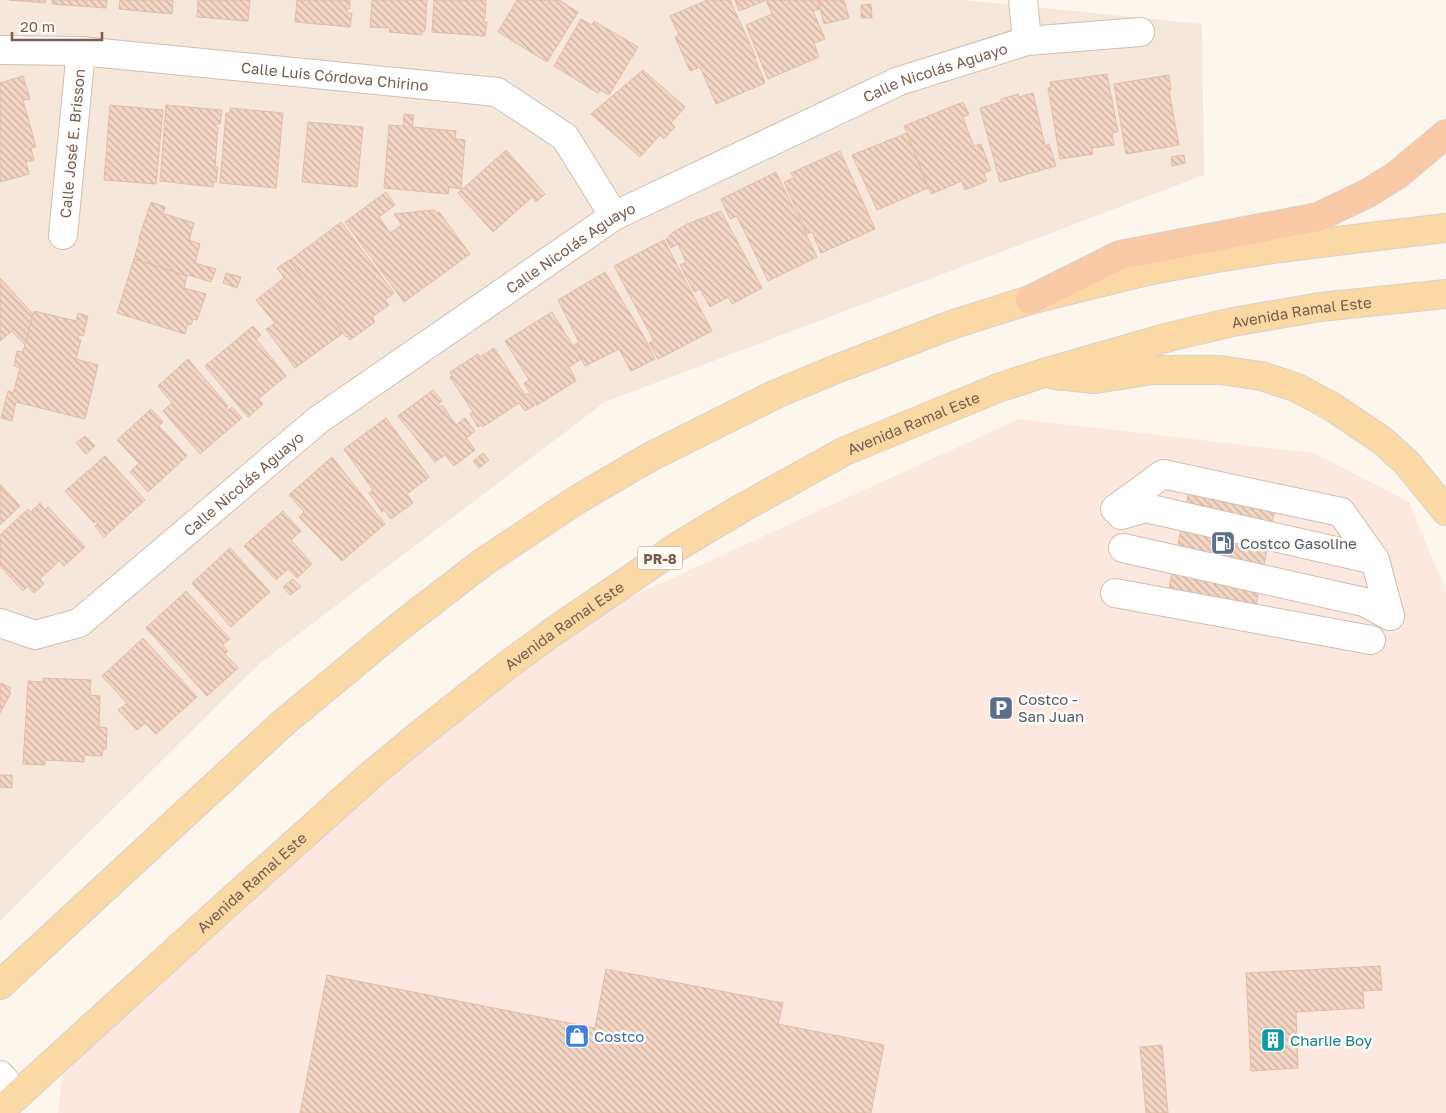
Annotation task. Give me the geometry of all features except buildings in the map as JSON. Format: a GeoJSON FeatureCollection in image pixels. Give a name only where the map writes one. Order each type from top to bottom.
{"type":"FeatureCollection","features":[{"type":"Feature","properties":{"kind":"highway"},"geometry":{"type":"LineString","coordinates":[[1030,300],[1120,255],[1318,218],[1368,193],[1397,175],[1446,134]]}},
{"type":"Feature","properties":{"kind":"main road"},"geometry":{"type":"LineString","coordinates":[[0,985],[290,716],[399,627],[474,569],[567,506],[650,457],[776,394],[954,324],[1030,300],[1146,271],[1211,259],[1278,248],[1446,228]]}},
{"type":"Feature","properties":{"kind":"main road","name":"Avenida Ramal Este"},"geometry":{"type":"LineString","coordinates":[[12,1106],[227,904],[372,774],[505,667],[550,634],[680,545],[742,508],[845,451],[998,388],[1044,373],[1169,337],[1233,322],[1320,307],[1446,294]]}},
{"type":"Feature","properties":{"kind":"main road"},"geometry":{"type":"LineString","coordinates":[[1044,373],[1095,379],[1153,370],[1220,370],[1261,376],[1294,387],[1338,411],[1383,441],[1407,463],[1446,511]]}},
{"type":"Feature","properties":{"kind":"street"},"geometry":{"type":"LineString","coordinates":[[1023,0],[1027,42]]}},
{"type":"Feature","properties":{"kind":"street","name":"Calle Nicolás Aguayo"},"geometry":{"type":"LineString","coordinates":[[0,623],[35,635],[79,623],[318,420],[614,216],[899,81],[1027,42],[1140,32]]}},
{"type":"Feature","properties":{"kind":"street","name":"Calle Luis Córdova Chirino"},"geometry":{"type":"LineString","coordinates":[[0,50],[81,51],[497,92],[565,137],[614,216]]}},
{"type":"Feature","properties":{"kind":"street","name":"Calle José E. Brisson"},"geometry":{"type":"LineString","coordinates":[[63,236],[81,51]]}},
{"type":"Feature","properties":{"kind":"street"},"geometry":{"type":"LineString","coordinates":[[1123,548],[1364,602],[1390,616],[1375,560],[1341,512],[1163,474],[1118,512],[1146,508],[1375,560]]}},
{"type":"Feature","properties":{"kind":"street"},"geometry":{"type":"LineString","coordinates":[[1115,593],[1371,640]]}},
{"type":"Feature","properties":{"kind":"street"},"geometry":{"type":"LineString","coordinates":[[0,1075],[12,1106]]}},
{"type":"Feature","properties":{"kind":"shaded area"},"geometry":{"type":"Polygon","coordinates":[[[0,0],[963,0],[1202,24],[1204,175],[605,402],[259,664],[0,921],[0,0]]]}},
{"type":"Feature","properties":{"kind":"shaded area","name":"Costco - San Juan"},"geometry":{"type":"Polygon","coordinates":[[[1019,419],[1314,453],[1409,502],[1446,591],[1446,1113],[58,1113],[65,1051],[550,634],[1019,419]]]}},
{"type":"Feature","properties":{"kind":"place","name":"Costco Gasoline"},"geometry":{"type":"Point","coordinates":[1223,543]}},
{"type":"Feature","properties":{"kind":"place","name":"Costco - San Juan"},"geometry":{"type":"Point","coordinates":[1001,708]}},
{"type":"Feature","properties":{"kind":"place","name":"Costco"},"geometry":{"type":"Point","coordinates":[577,1036]}},
{"type":"Feature","properties":{"kind":"place","name":"Charlie Boy"},"geometry":{"type":"Point","coordinates":[1273,1040]}}]}
